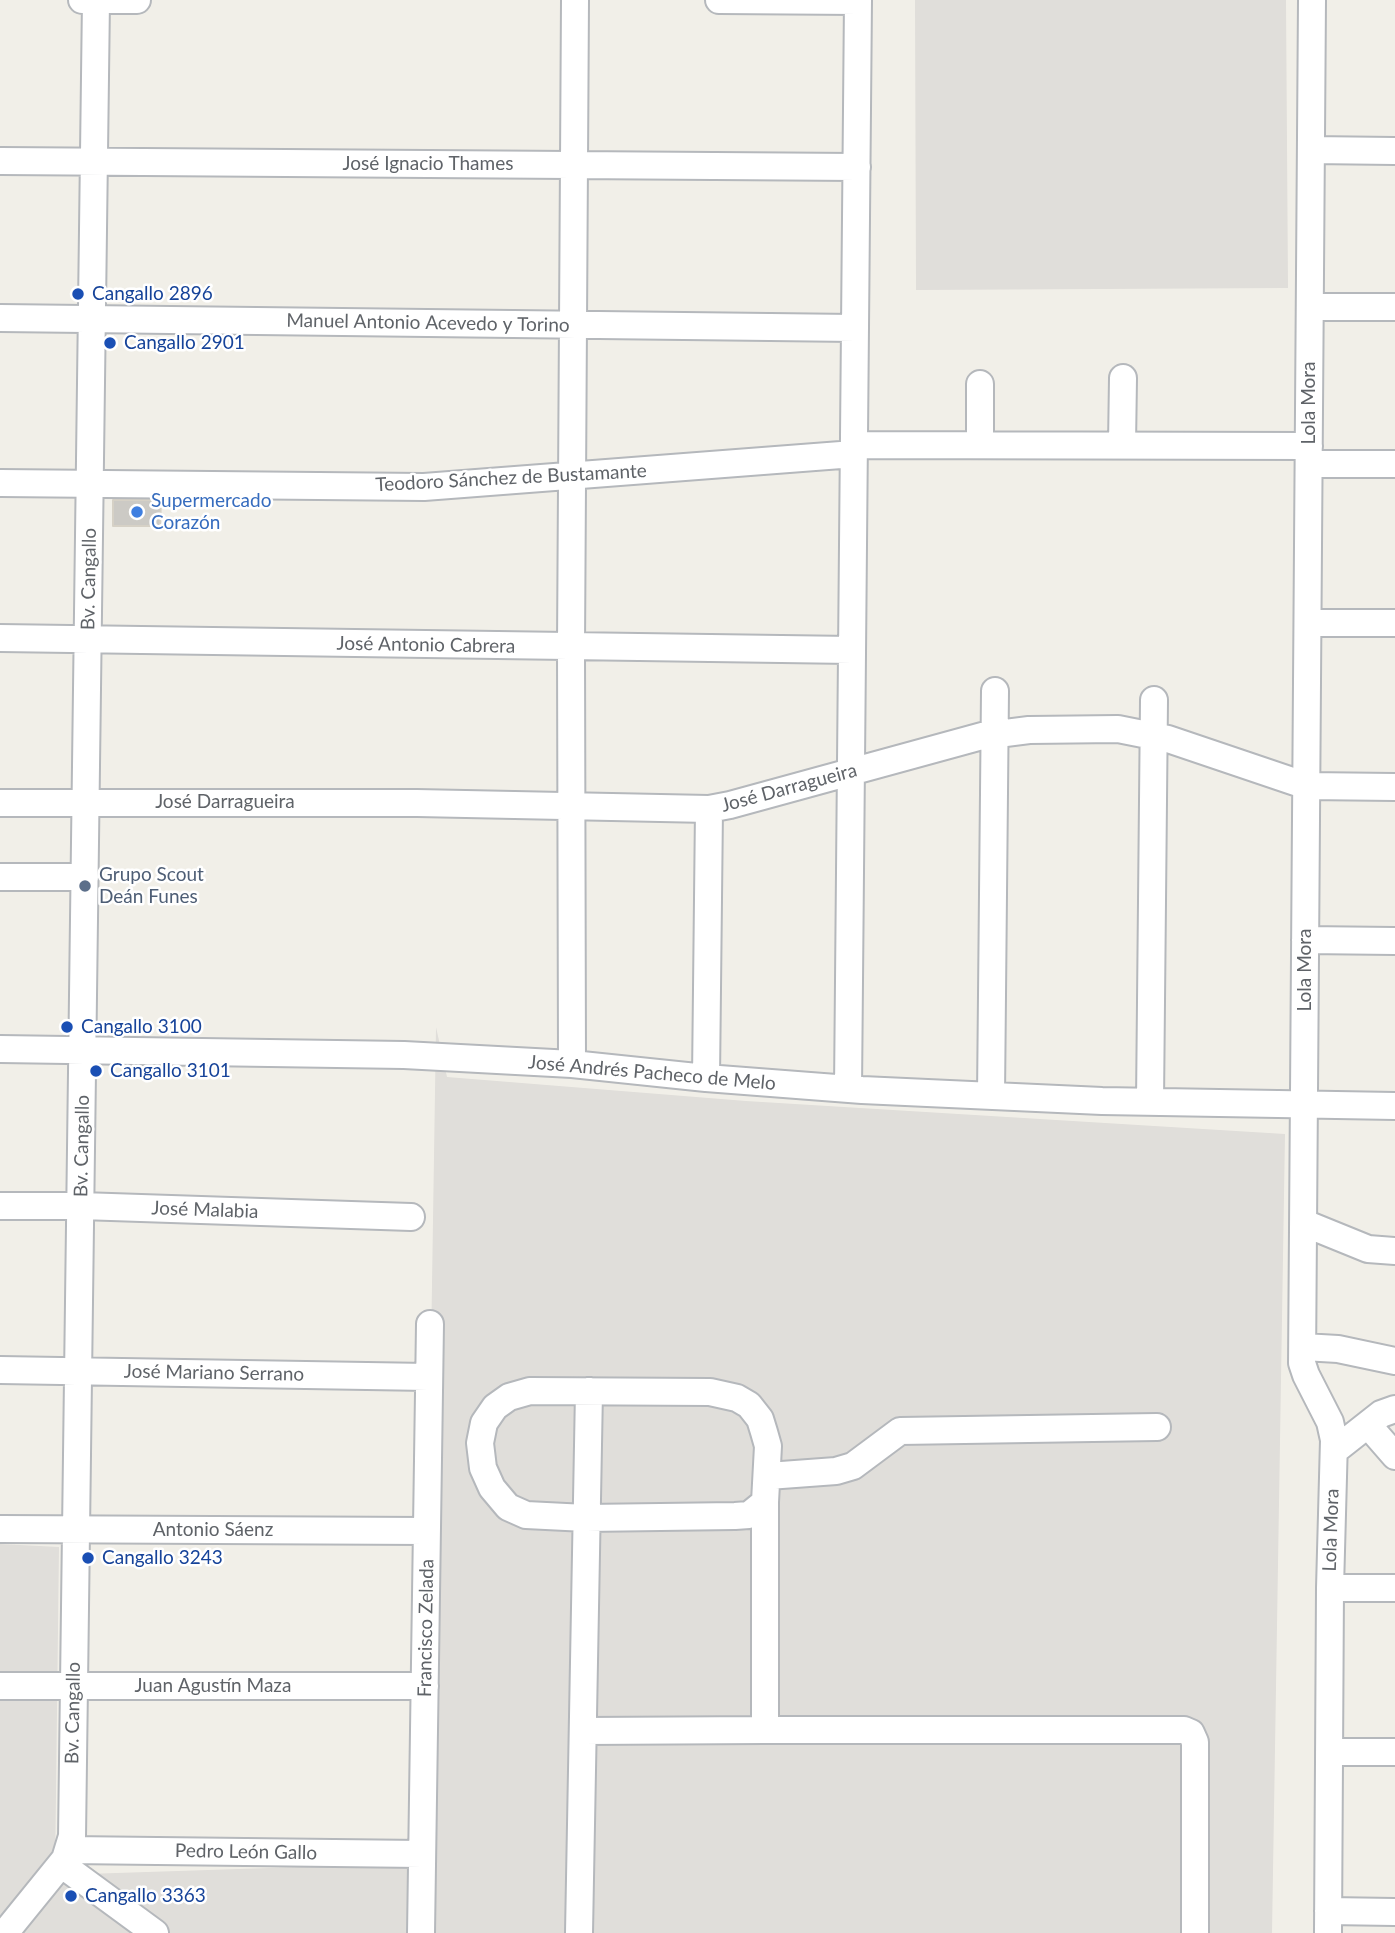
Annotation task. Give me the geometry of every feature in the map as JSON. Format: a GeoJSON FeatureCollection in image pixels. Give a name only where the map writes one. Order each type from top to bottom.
{"type":"FeatureCollection","features":[{"type":"Feature","properties":{"kind":"street"},"geometry":{"type":"LineString","coordinates":[[82,0],[137,0]]}},
{"type":"Feature","properties":{"kind":"street","name":"Bv. Cangallo"},"geometry":{"type":"LineString","coordinates":[[65,1857],[72,1836],[96,0]]}},
{"type":"Feature","properties":{"kind":"street"},"geometry":{"type":"LineString","coordinates":[[572,1064],[571,647],[575,0]]}},
{"type":"Feature","properties":{"kind":"street"},"geometry":{"type":"LineString","coordinates":[[719,0],[858,1],[848,1089]]}},
{"type":"Feature","properties":{"kind":"street","name":"Lola Mora"},"geometry":{"type":"LineString","coordinates":[[1312,0],[1302,1363],[1330,1422],[1334,1440],[1330,1588],[1328,1922]]}},
{"type":"Feature","properties":{"kind":"street"},"geometry":{"type":"LineString","coordinates":[[1311,150],[1395,151]]}},
{"type":"Feature","properties":{"kind":"street","name":"José Ignacio Thames"},"geometry":{"type":"LineString","coordinates":[[0,161],[857,167]]}},
{"type":"Feature","properties":{"kind":"street"},"geometry":{"type":"LineString","coordinates":[[1310,307],[1395,307]]}},
{"type":"Feature","properties":{"kind":"street","name":"Manuel Antonio Acevedo y Torino"},"geometry":{"type":"LineString","coordinates":[[0,318],[855,328]]}},
{"type":"Feature","properties":{"kind":"street"},"geometry":{"type":"LineString","coordinates":[[1122,445],[1124,378]]}},
{"type":"Feature","properties":{"kind":"street"},"geometry":{"type":"LineString","coordinates":[[980,384],[980,444]]}},
{"type":"Feature","properties":{"kind":"street","name":"Teodoro Sánchez de Bustamante"},"geometry":{"type":"LineString","coordinates":[[0,483],[424,487],[854,449],[980,444],[1122,445],[1309,455]]}},
{"type":"Feature","properties":{"kind":"street"},"geometry":{"type":"LineString","coordinates":[[1309,455],[1395,464]]}},
{"type":"Feature","properties":{"kind":"street"},"geometry":{"type":"LineString","coordinates":[[1308,623],[1395,623]]}},
{"type":"Feature","properties":{"kind":"street","name":"José Antonio Cabrera"},"geometry":{"type":"LineString","coordinates":[[0,638],[852,650]]}},
{"type":"Feature","properties":{"kind":"street"},"geometry":{"type":"LineString","coordinates":[[990,1096],[995,691]]}},
{"type":"Feature","properties":{"kind":"street"},"geometry":{"type":"LineString","coordinates":[[1150,1102],[1154,700]]}},
{"type":"Feature","properties":{"kind":"street","name":"José Darragueira"},"geometry":{"type":"LineString","coordinates":[[0,803],[417,803],[709,809],[994,734],[1028,730],[1118,729],[1153,736],[1307,786],[1395,787]]}},
{"type":"Feature","properties":{"kind":"street"},"geometry":{"type":"LineString","coordinates":[[706,1078],[709,809]]}},
{"type":"Feature","properties":{"kind":"street"},"geometry":{"type":"LineString","coordinates":[[0,877],[85,877]]}},
{"type":"Feature","properties":{"kind":"street"},"geometry":{"type":"LineString","coordinates":[[1305,940],[1395,941]]}},
{"type":"Feature","properties":{"kind":"street","name":"José Andrés Pacheco de Melo"},"geometry":{"type":"LineString","coordinates":[[0,1049],[404,1055],[572,1064],[848,1089],[1150,1102],[1304,1105]]}},
{"type":"Feature","properties":{"kind":"street"},"geometry":{"type":"LineString","coordinates":[[1304,1105],[1395,1106]]}},
{"type":"Feature","properties":{"kind":"street","name":"José Malabia"},"geometry":{"type":"LineString","coordinates":[[0,1206],[81,1206],[411,1217]]}},
{"type":"Feature","properties":{"kind":"street"},"geometry":{"type":"LineString","coordinates":[[1304,1223],[1368,1249],[1395,1251]]}},
{"type":"Feature","properties":{"kind":"street","name":"Francisco Zelada"},"geometry":{"type":"LineString","coordinates":[[421,1933],[430,1324]]}},
{"type":"Feature","properties":{"kind":"street"},"geometry":{"type":"LineString","coordinates":[[1303,1347],[1338,1349],[1395,1361]]}},
{"type":"Feature","properties":{"kind":"street","name":"José Mariano Serrano"},"geometry":{"type":"LineString","coordinates":[[0,1370],[428,1377]]}},
{"type":"Feature","properties":{"kind":"street"},"geometry":{"type":"LineString","coordinates":[[765,1730],[766,1489],[768,1446],[760,1419],[749,1405],[737,1398],[710,1392],[530,1391],[509,1397],[495,1407],[484,1423],[480,1443],[483,1468],[492,1488],[508,1507],[526,1514],[586,1518],[749,1514],[766,1489],[853,1466],[900,1431],[1157,1427]]}},
{"type":"Feature","properties":{"kind":"street"},"geometry":{"type":"LineString","coordinates":[[579,1933],[589,1391]]}},
{"type":"Feature","properties":{"kind":"street"},"geometry":{"type":"LineString","coordinates":[[1334,1451],[1394,1405]]}},
{"type":"Feature","properties":{"kind":"street"},"geometry":{"type":"LineString","coordinates":[[1368,1425],[1395,1456]]}},
{"type":"Feature","properties":{"kind":"street","name":"Antonio Sáenz"},"geometry":{"type":"LineString","coordinates":[[0,1529],[427,1531]]}},
{"type":"Feature","properties":{"kind":"street"},"geometry":{"type":"LineString","coordinates":[[1330,1588],[1395,1588]]}},
{"type":"Feature","properties":{"kind":"street","name":"Juan Agustín Maza"},"geometry":{"type":"LineString","coordinates":[[0,1686],[425,1686]]}},
{"type":"Feature","properties":{"kind":"street"},"geometry":{"type":"LineString","coordinates":[[583,1731],[1184,1730],[1191,1733],[1195,1742],[1195,1933]]}},
{"type":"Feature","properties":{"kind":"street"},"geometry":{"type":"LineString","coordinates":[[1329,1752],[1395,1752]]}},
{"type":"Feature","properties":{"kind":"street","name":"Pedro León Gallo"},"geometry":{"type":"LineString","coordinates":[[65,1857],[422,1854]]}},
{"type":"Feature","properties":{"kind":"street"},"geometry":{"type":"LineString","coordinates":[[5,1933],[65,1857],[155,1933]]}},
{"type":"Feature","properties":{"kind":"street"},"geometry":{"type":"LineString","coordinates":[[1328,1922],[1395,1912]]}},
{"type":"Feature","properties":{"kind":"shaded area"},"geometry":{"type":"Polygon","coordinates":[[[915,0],[1286,0],[1288,288],[916,290],[915,0]]]}},
{"type":"Feature","properties":{"kind":"shaded area"},"geometry":{"type":"Polygon","coordinates":[[[436,1027],[447,1077],[746,1101],[1285,1134],[1272,1933],[0,1933],[0,1544],[59,1547],[55,1875],[423,1863],[436,1027]]]}},
{"type":"Feature","properties":{"kind":"building","name":"Supermercado Corazón"},"geometry":{"type":"Polygon","coordinates":[[[113,500],[161,500],[160,526],[113,526],[113,500]]]}},
{"type":"Feature","properties":{"kind":"place","name":"Cangallo 2896"},"geometry":{"type":"Point","coordinates":[78,294]}},
{"type":"Feature","properties":{"kind":"place","name":"Cangallo 2901"},"geometry":{"type":"Point","coordinates":[110,343]}},
{"type":"Feature","properties":{"kind":"place","name":"Supermercado Corazón"},"geometry":{"type":"Point","coordinates":[137,512]}},
{"type":"Feature","properties":{"kind":"place","name":"Grupo Scout Deán Funes"},"geometry":{"type":"Point","coordinates":[85,886]}},
{"type":"Feature","properties":{"kind":"place","name":"Cangallo 3100"},"geometry":{"type":"Point","coordinates":[67,1027]}},
{"type":"Feature","properties":{"kind":"place","name":"Cangallo 3101"},"geometry":{"type":"Point","coordinates":[96,1071]}},
{"type":"Feature","properties":{"kind":"place","name":"Cangallo 3243"},"geometry":{"type":"Point","coordinates":[88,1558]}},
{"type":"Feature","properties":{"kind":"place","name":"Cangallo 3363"},"geometry":{"type":"Point","coordinates":[71,1896]}}]}
